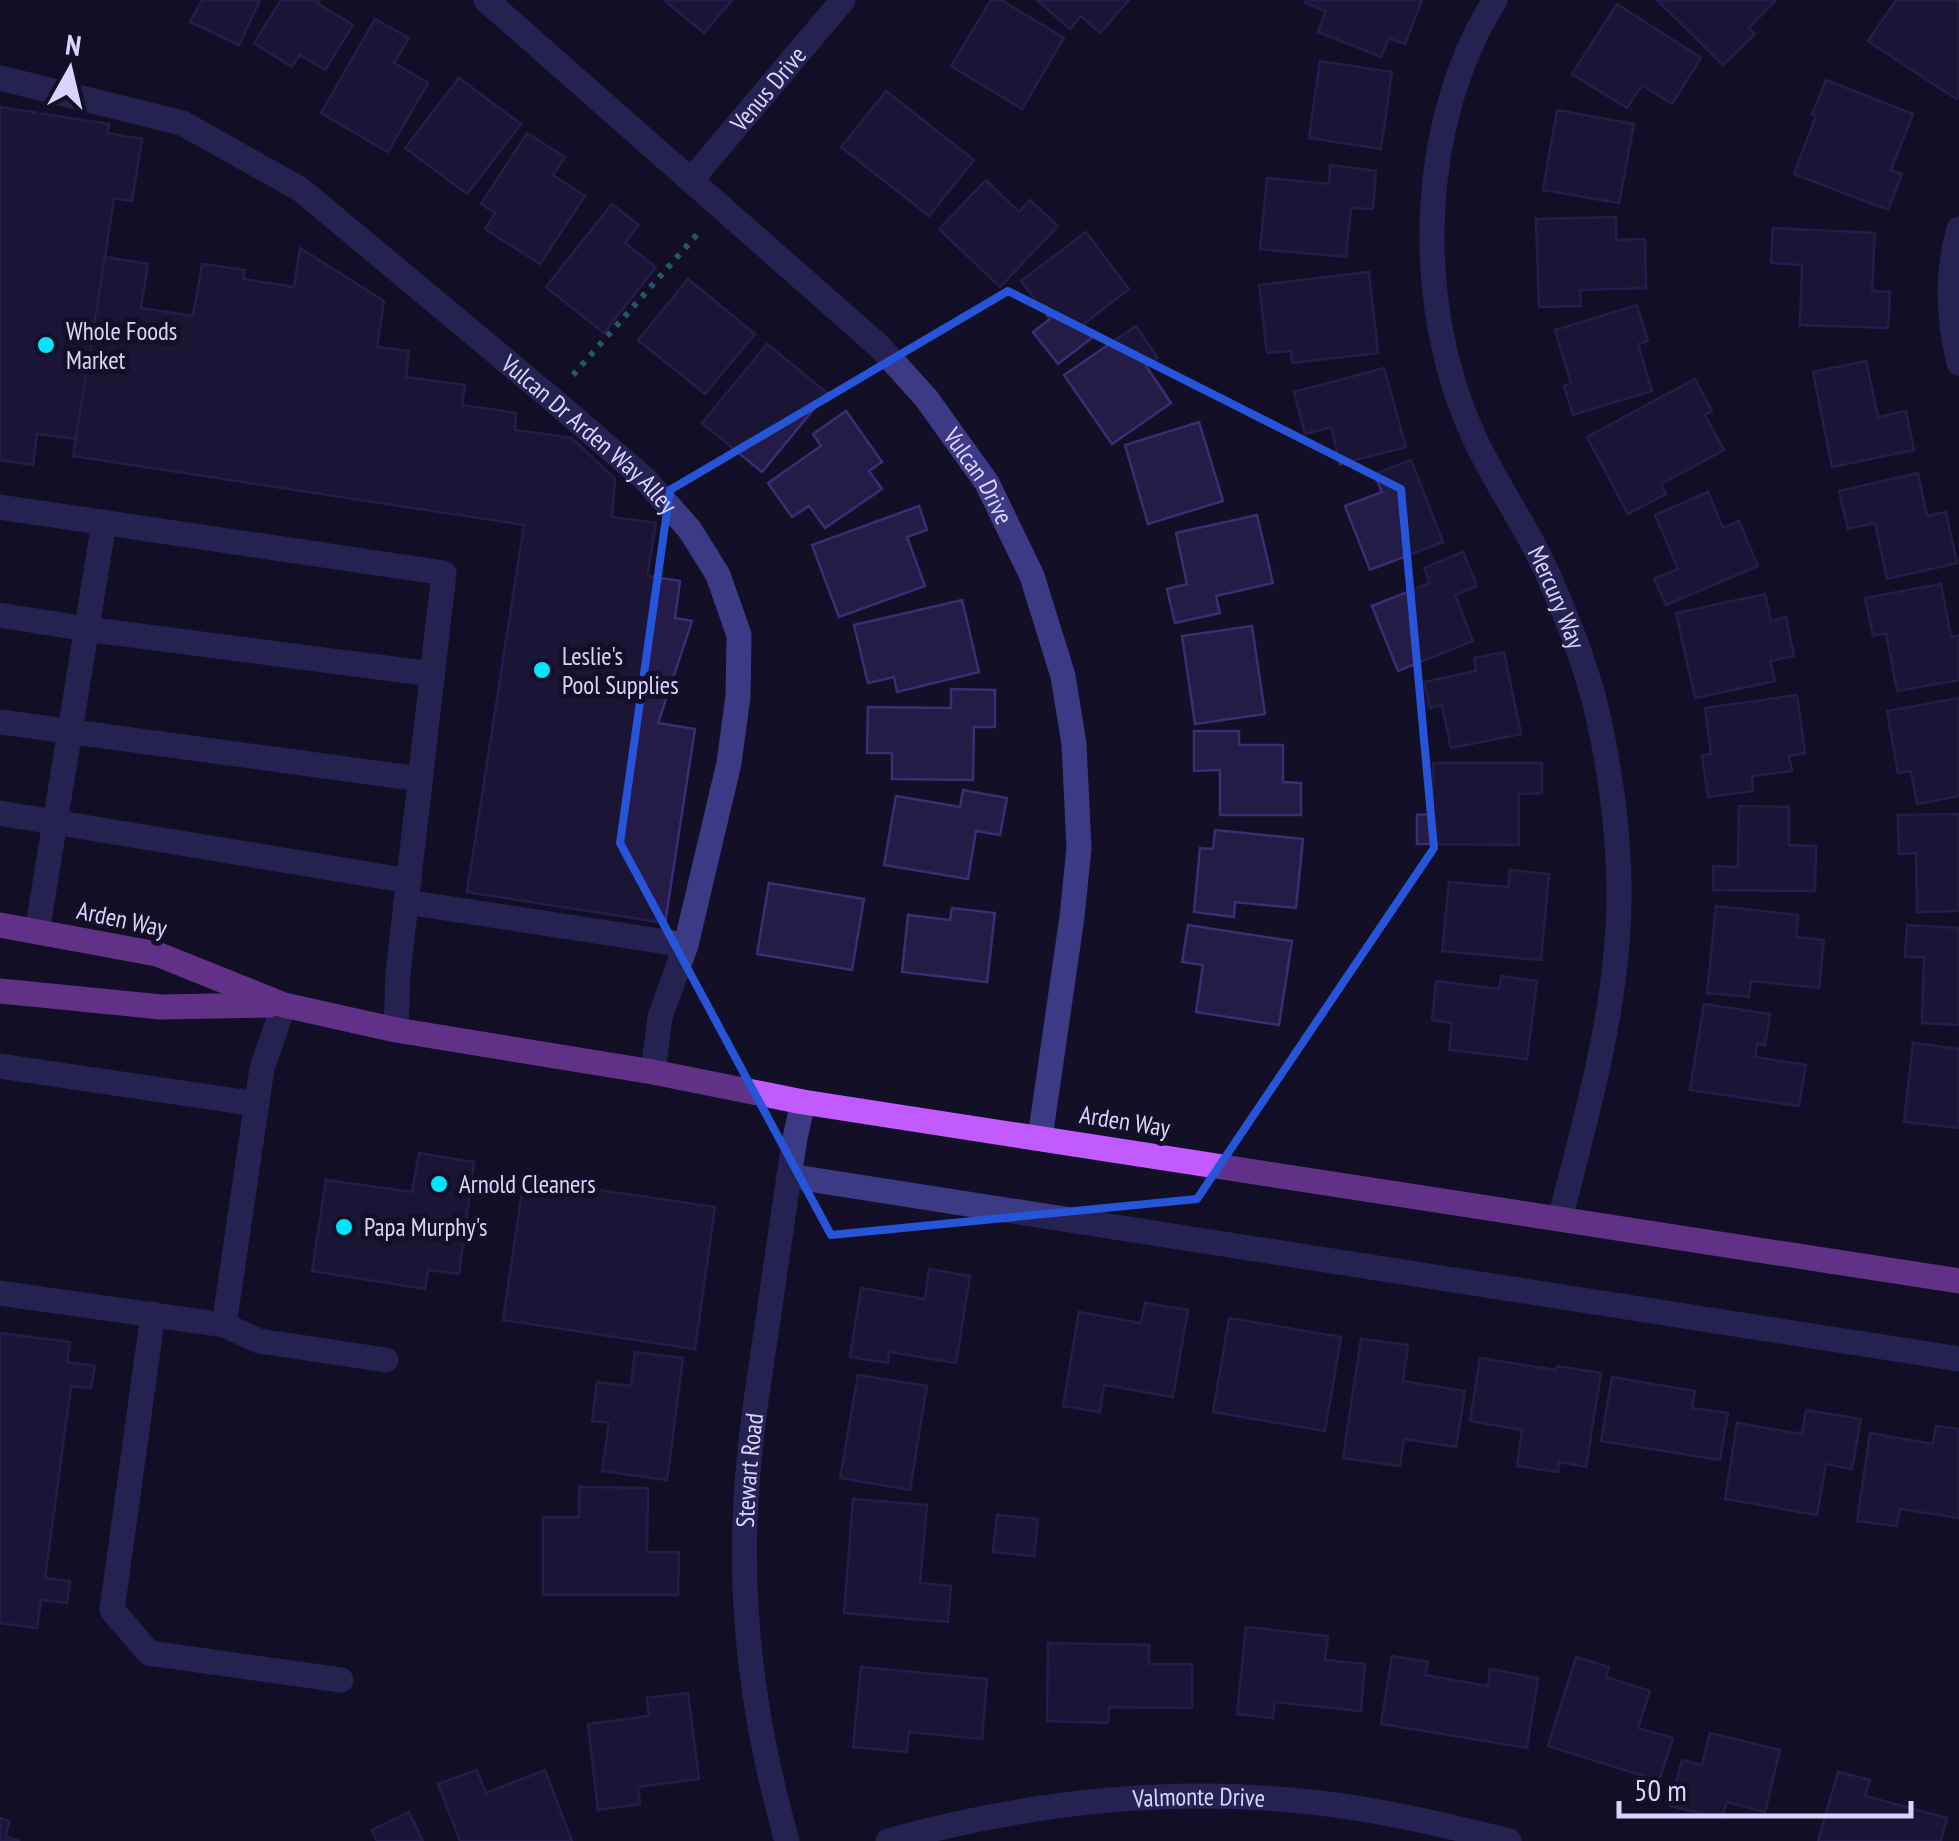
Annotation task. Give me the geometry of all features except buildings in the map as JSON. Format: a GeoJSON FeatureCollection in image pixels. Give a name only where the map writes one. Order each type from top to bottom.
{"type":"FeatureCollection","features":[{"type":"Feature","properties":{"kind":"main road","name":"Arden Way"},"geometry":{"type":"LineString","coordinates":[[0,925],[156,954],[284,1005],[396,1030],[653,1072],[803,1102],[1959,1281]]}},
{"type":"Feature","properties":{"kind":"main road","name":"Arden Way"},"geometry":{"type":"LineString","coordinates":[[0,991],[161,1007],[284,1005]]}},
{"type":"Feature","properties":{"kind":"street","name":"Vulcan Drive"},"geometry":{"type":"LineString","coordinates":[[486,0],[880,347],[926,398],[987,483],[1032,576],[1063,676],[1074,744],[1078,848],[1072,918],[1040,1138]]}},
{"type":"Feature","properties":{"kind":"street","name":"Venus Drive"},"geometry":{"type":"LineString","coordinates":[[692,179],[843,0]]}},
{"type":"Feature","properties":{"kind":"street","name":"Mercury Way"},"geometry":{"type":"LineString","coordinates":[[1496,0],[1472,45],[1449,108],[1432,207],[1431,241],[1436,308],[1450,374],[1474,436],[1545,568],[1575,641],[1598,716],[1612,794],[1618,872],[1616,951],[1606,1028],[1560,1220]]}},
{"type":"Feature","properties":{"kind":"street","name":"Vulcan Dr Arden Way Alley"},"geometry":{"type":"LineString","coordinates":[[0,78],[182,123],[300,189],[645,479],[690,530],[718,576],[739,635],[738,696],[728,763],[686,945],[660,1017],[653,1072]]}},
{"type":"Feature","properties":{"kind":"street"},"geometry":{"type":"LineString","coordinates":[[1959,229],[1950,272],[1949,302],[1959,364]]}},
{"type":"Feature","properties":{"kind":"street"},"geometry":{"type":"LineString","coordinates":[[0,507],[444,573],[398,974],[396,1030]]}},
{"type":"Feature","properties":{"kind":"street"},"geometry":{"type":"LineString","coordinates":[[37,932],[104,522]]}},
{"type":"Feature","properties":{"kind":"street"},"geometry":{"type":"LineString","coordinates":[[0,615],[86,630],[432,674]]}},
{"type":"Feature","properties":{"kind":"street"},"geometry":{"type":"LineString","coordinates":[[0,722],[420,779]]}},
{"type":"Feature","properties":{"kind":"street"},"geometry":{"type":"LineString","coordinates":[[0,813],[686,945]]}},
{"type":"Feature","properties":{"kind":"street"},"geometry":{"type":"LineString","coordinates":[[224,1324],[262,1068],[284,1005]]}},
{"type":"Feature","properties":{"kind":"street"},"geometry":{"type":"LineString","coordinates":[[0,1066],[256,1104]]}},
{"type":"Feature","properties":{"kind":"street","name":"Stewart Road"},"geometry":{"type":"LineString","coordinates":[[786,1841],[754,1688],[747,1615],[746,1505],[751,1433],[803,1102]]}},
{"type":"Feature","properties":{"kind":"street"},"geometry":{"type":"LineString","coordinates":[[789,1176],[1959,1359]]}},
{"type":"Feature","properties":{"kind":"street"},"geometry":{"type":"LineString","coordinates":[[0,1293],[224,1324],[259,1341],[386,1360]]}},
{"type":"Feature","properties":{"kind":"street"},"geometry":{"type":"LineString","coordinates":[[153,1314],[112,1610],[149,1653],[341,1680]]}},
{"type":"Feature","properties":{"kind":"street","name":"Valmonte Drive"},"geometry":{"type":"LineString","coordinates":[[888,1841],[1026,1810],[1101,1800],[1216,1796],[1292,1800],[1406,1816],[1509,1841]]}},
{"type":"Feature","properties":{"kind":"path"},"geometry":{"type":"LineString","coordinates":[[552,399],[722,206]]}},
{"type":"Feature","properties":{"kind":"highlighted area"},"geometry":{"type":"Polygon","coordinates":[[[1008,291],[1401,489],[1434,848],[1197,1199],[831,1235],[620,843],[670,490],[1008,291]]]}},
{"type":"Feature","properties":{"kind":"place","name":"Whole Foods Market"},"geometry":{"type":"Point","coordinates":[46,345]}},
{"type":"Feature","properties":{"kind":"place","name":"Leslie's Pool Supplies"},"geometry":{"type":"Point","coordinates":[542,670]}},
{"type":"Feature","properties":{"kind":"place","name":"Arnold Cleaners"},"geometry":{"type":"Point","coordinates":[439,1184]}},
{"type":"Feature","properties":{"kind":"place","name":"Papa Murphy's"},"geometry":{"type":"Point","coordinates":[344,1227]}}]}
